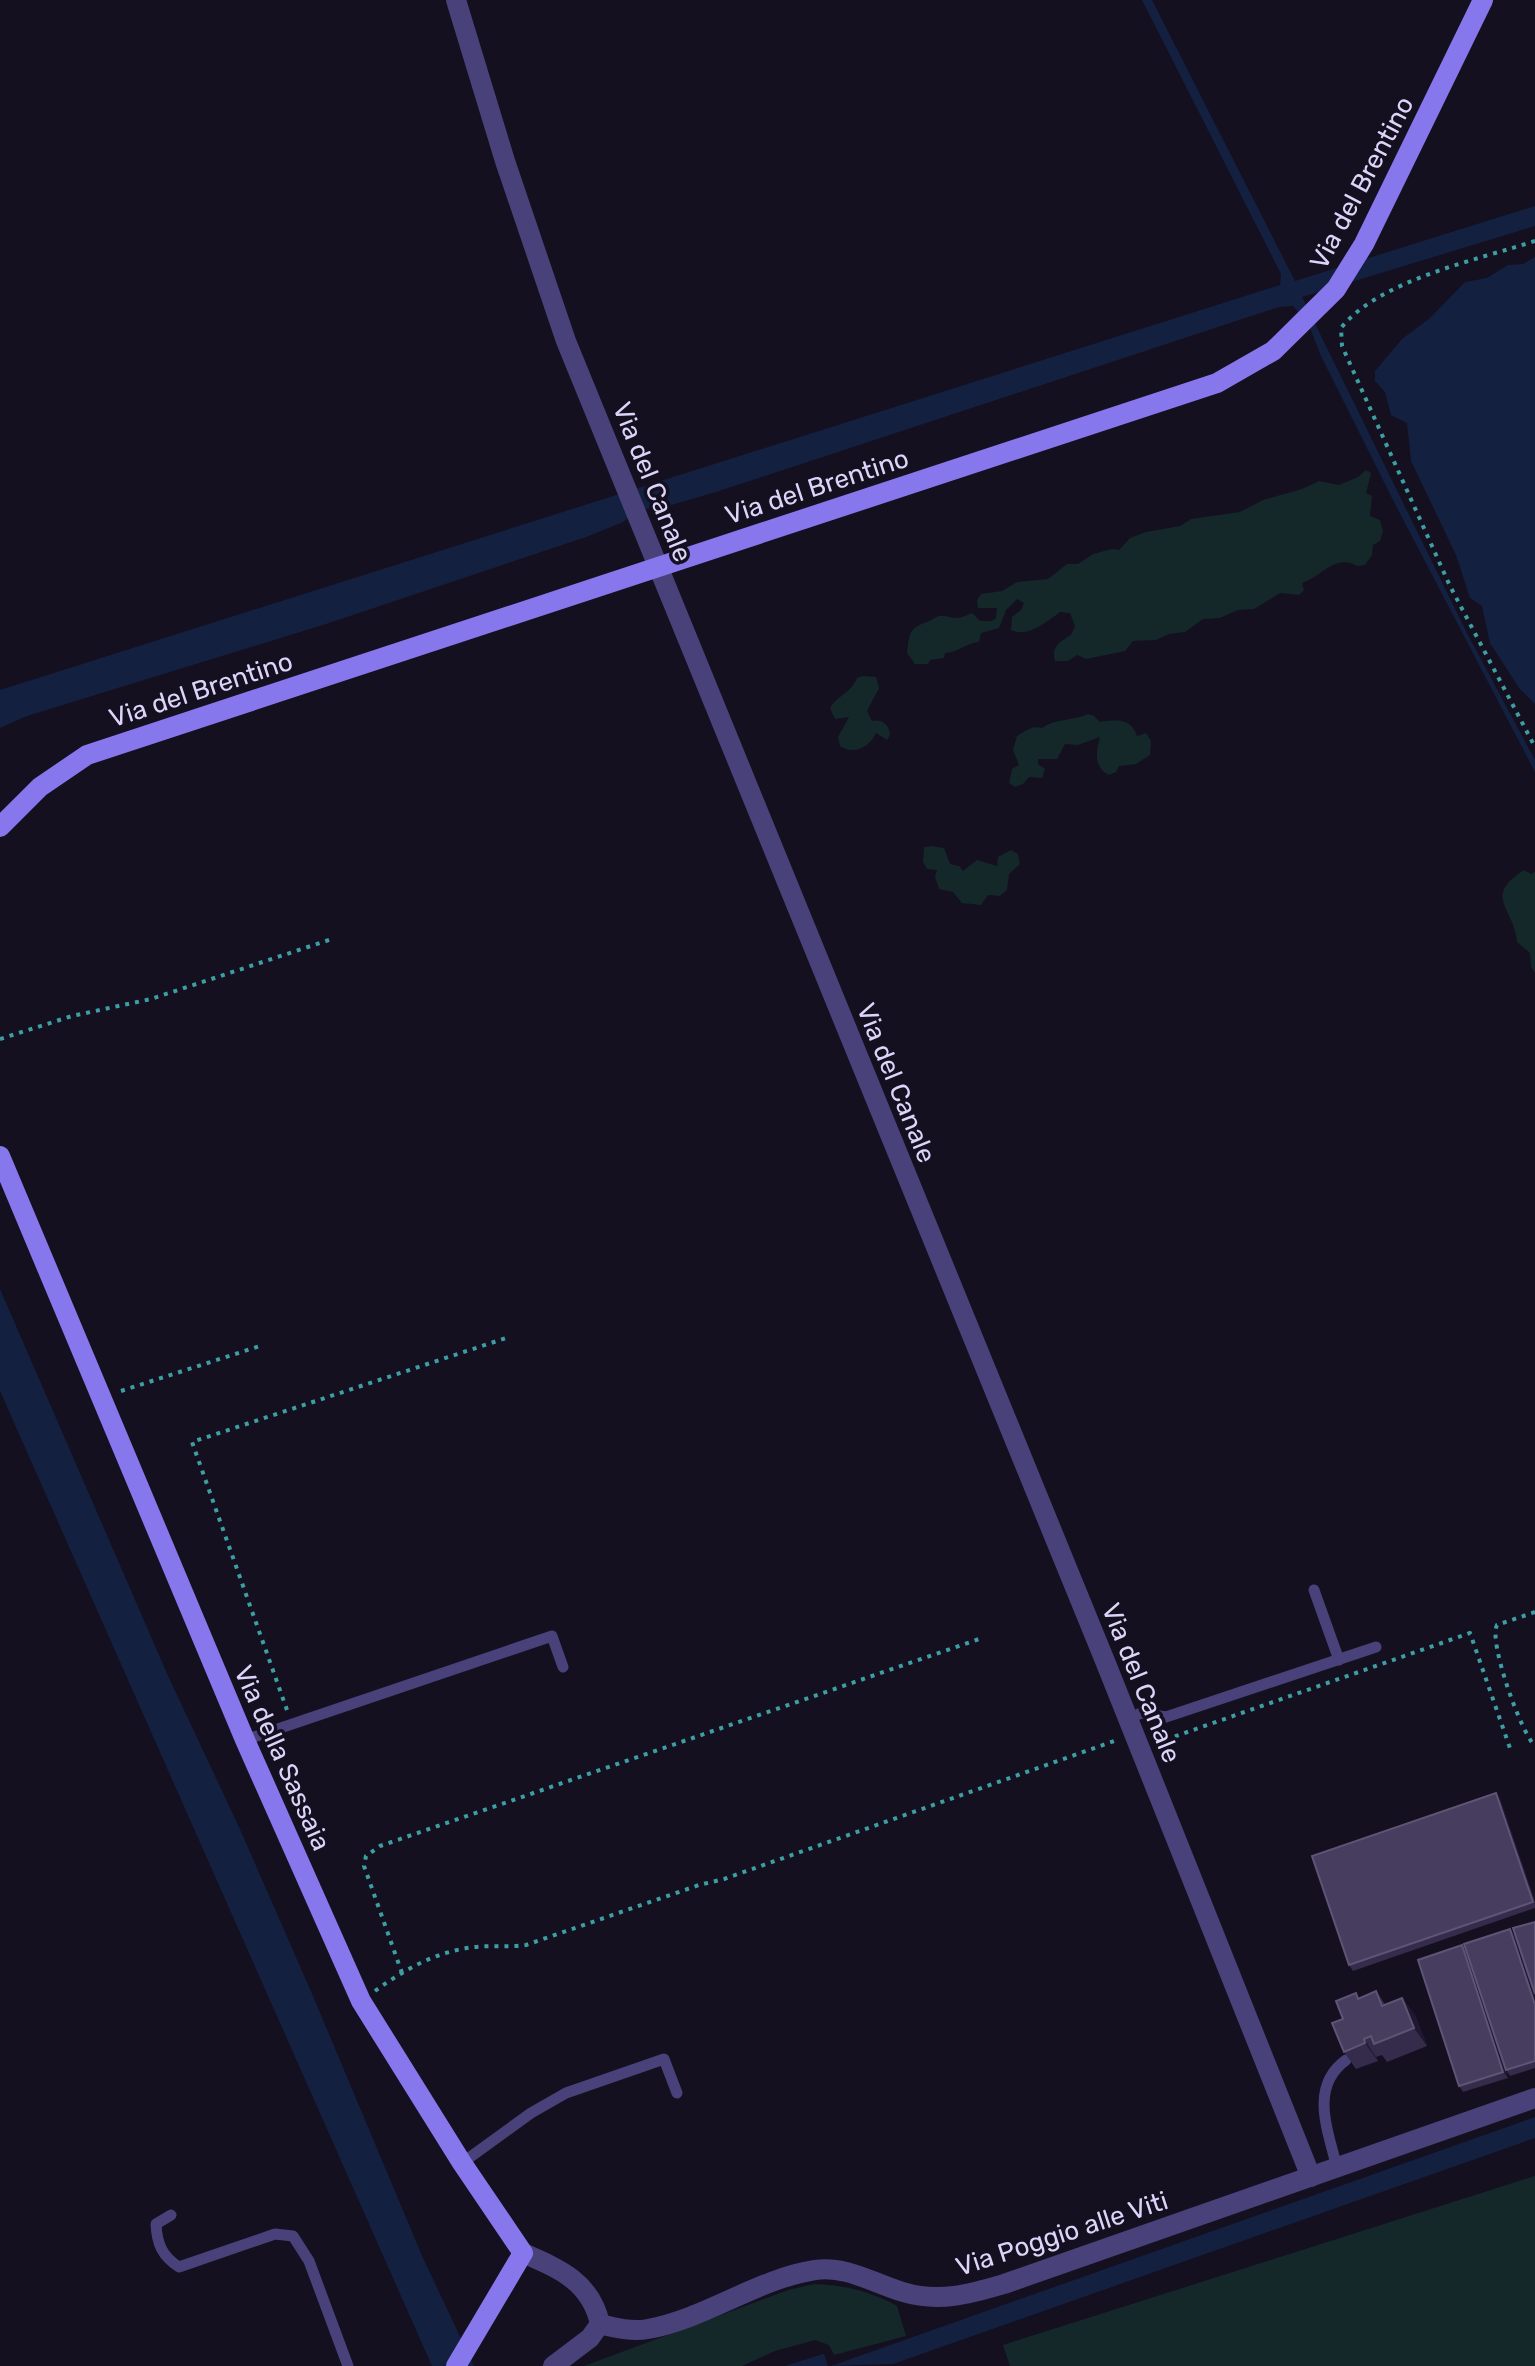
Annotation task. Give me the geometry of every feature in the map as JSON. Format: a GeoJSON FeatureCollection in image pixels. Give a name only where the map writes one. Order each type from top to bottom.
{"type":"FeatureCollection","features":[{"type":"Feature","properties":{"kind":"street","name":"Via del Canale"},"geometry":{"type":"LineString","coordinates":[[456,0],[505,161],[566,341],[1134,1734],[1311,2177]]}},
{"type":"Feature","properties":{"kind":"street","name":"Via del Brentino"},"geometry":{"type":"LineString","coordinates":[[0,827],[40,787],[87,755],[1217,383],[1273,351],[1336,289],[1364,244],[1483,0]]}},
{"type":"Feature","properties":{"kind":"street","name":"Via della Sassaia"},"geometry":{"type":"LineString","coordinates":[[0,1156],[245,1740],[361,2001],[462,2163],[523,2253]]}},
{"type":"Feature","properties":{"kind":"street","name":"Via Poggio alle Viti"},"geometry":{"type":"LineString","coordinates":[[600,2324],[624,2330],[648,2329],[817,2269],[858,2275],[933,2298],[960,2297],[1535,2098]]}},
{"type":"Feature","properties":{"kind":"street"},"geometry":{"type":"LineString","coordinates":[[456,2366],[523,2253],[558,2269],[586,2291],[596,2306],[600,2324],[590,2338],[553,2366]]}},
{"type":"Feature","properties":{"kind":"lane"},"geometry":{"type":"LineString","coordinates":[[1314,1590],[1339,1660]]}},
{"type":"Feature","properties":{"kind":"lane"},"geometry":{"type":"LineString","coordinates":[[245,1740],[552,1636],[563,1667]]}},
{"type":"Feature","properties":{"kind":"lane"},"geometry":{"type":"LineString","coordinates":[[1134,1734],[1141,1713],[1166,1717],[1376,1647]]}},
{"type":"Feature","properties":{"kind":"lane"},"geometry":{"type":"LineString","coordinates":[[462,2163],[531,2113],[566,2093],[664,2059],[677,2093]]}},
{"type":"Feature","properties":{"kind":"lane"},"geometry":{"type":"LineString","coordinates":[[1337,2168],[1323,2098],[1332,2070],[1346,2060]]}},
{"type":"Feature","properties":{"kind":"lane"},"geometry":{"type":"LineString","coordinates":[[171,2215],[156,2224],[157,2241],[167,2259],[179,2267],[275,2234],[293,2236],[309,2261],[348,2366]]}},
{"type":"Feature","properties":{"kind":"path"},"geometry":{"type":"LineString","coordinates":[[1535,241],[1400,285],[1352,314],[1341,328],[1342,346],[1450,586],[1535,747]]}},
{"type":"Feature","properties":{"kind":"path"},"geometry":{"type":"LineString","coordinates":[[0,1039],[72,1016],[151,999],[332,939]]}},
{"type":"Feature","properties":{"kind":"path"},"geometry":{"type":"LineString","coordinates":[[292,1724],[192,1442],[509,1337]]}},
{"type":"Feature","properties":{"kind":"path"},"geometry":{"type":"LineString","coordinates":[[100,1395],[130,1389],[263,1345]]}},
{"type":"Feature","properties":{"kind":"path"},"geometry":{"type":"LineString","coordinates":[[1535,1612],[1497,1625],[1494,1631],[1499,1658],[1516,1707],[1535,1746]]}},
{"type":"Feature","properties":{"kind":"path"},"geometry":{"type":"LineString","coordinates":[[361,2001],[421,1962],[461,1949],[526,1945],[724,1879],[1134,1734],[1470,1633],[1511,1751]]}},
{"type":"Feature","properties":{"kind":"path"},"geometry":{"type":"LineString","coordinates":[[402,1973],[364,1866],[366,1856],[380,1846],[982,1638]]}},
{"type":"Feature","properties":{"kind":"green space"},"geometry":{"type":"Polygon","coordinates":[[[1366,470],[1371,473],[1366,493],[1372,496],[1370,516],[1380,520],[1383,531],[1380,541],[1373,545],[1372,555],[1365,565],[1335,564],[1302,583],[1304,590],[1299,595],[1280,593],[1254,609],[1203,619],[1185,632],[1156,640],[1133,641],[1125,651],[1086,659],[1077,655],[1068,661],[1055,661],[1054,652],[1071,635],[1075,626],[1070,613],[1060,612],[1037,628],[1017,632],[1011,630],[1012,617],[1024,603],[1017,599],[1006,610],[999,628],[981,633],[979,642],[945,653],[944,658],[930,660],[928,664],[915,664],[907,653],[913,630],[938,617],[957,618],[972,613],[980,621],[996,618],[997,608],[978,608],[977,600],[981,594],[1002,591],[1017,582],[1048,579],[1067,564],[1078,564],[1093,554],[1119,550],[1130,538],[1146,532],[1180,526],[1191,519],[1240,512],[1263,500],[1319,481],[1339,485],[1366,470]]]}},
{"type":"Feature","properties":{"kind":"green space"},"geometry":{"type":"Polygon","coordinates":[[[876,677],[879,688],[867,711],[872,721],[885,724],[890,735],[887,740],[876,733],[865,746],[856,750],[845,749],[840,746],[838,737],[849,717],[835,719],[830,708],[857,678],[876,677]]]}},
{"type":"Feature","properties":{"kind":"green space"},"geometry":{"type":"Polygon","coordinates":[[[1088,714],[1100,722],[1118,720],[1127,723],[1137,736],[1146,733],[1151,741],[1150,755],[1136,764],[1119,766],[1116,772],[1109,775],[1098,762],[1100,737],[1078,745],[1065,744],[1057,759],[1038,759],[1038,764],[1045,769],[1042,778],[1029,777],[1015,787],[1009,783],[1012,769],[1019,765],[1013,750],[1017,736],[1032,728],[1042,728],[1088,714]]]}},
{"type":"Feature","properties":{"kind":"green space"},"geometry":{"type":"Polygon","coordinates":[[[924,847],[944,848],[950,864],[959,866],[963,871],[977,860],[997,866],[998,857],[1011,850],[1018,854],[1020,864],[1009,874],[1007,890],[1000,896],[988,895],[981,905],[962,903],[953,892],[939,889],[935,877],[937,870],[927,869],[923,862],[924,847]]]}},
{"type":"Feature","properties":{"kind":"green space"},"geometry":{"type":"Polygon","coordinates":[[[1524,870],[1531,874],[1535,872],[1535,973],[1531,967],[1530,953],[1517,942],[1503,895],[1512,879],[1524,870]]]}},
{"type":"Feature","properties":{"kind":"green space"},"geometry":{"type":"Polygon","coordinates":[[[1535,2176],[1535,2366],[1010,2366],[1003,2345],[1535,2176]]]}},
{"type":"Feature","properties":{"kind":"green space"},"geometry":{"type":"Polygon","coordinates":[[[814,2284],[857,2290],[897,2306],[906,2336],[834,2355],[829,2345],[815,2340],[775,2351],[742,2366],[584,2366],[788,2290],[814,2284]]]}},
{"type":"Feature","properties":{"kind":"water"},"geometry":{"type":"Polygon","coordinates":[[[1142,0],[1152,0],[1295,281],[1535,206],[1535,226],[1302,297],[1467,633],[1535,760],[1535,772],[1394,502],[1321,356],[1308,323],[1293,306],[1279,307],[716,492],[668,506],[644,509],[621,523],[586,537],[326,624],[27,716],[0,728],[0,690],[1280,285],[1281,274],[1142,0]]]}},
{"type":"Feature","properties":{"kind":"water"},"geometry":{"type":"Polygon","coordinates":[[[1535,257],[1535,704],[1519,688],[1490,643],[1482,606],[1470,598],[1456,555],[1411,461],[1407,423],[1391,415],[1385,392],[1375,381],[1375,371],[1402,339],[1429,319],[1465,282],[1487,278],[1508,265],[1523,264],[1535,257]]]}},
{"type":"Feature","properties":{"kind":"water"},"geometry":{"type":"Polygon","coordinates":[[[0,1289],[169,1678],[313,1996],[423,2258],[474,2366],[432,2366],[0,1391],[0,1289]]]}},
{"type":"Feature","properties":{"kind":"water"},"geometry":{"type":"Polygon","coordinates":[[[1535,2117],[1535,2138],[893,2364],[831,2366],[1535,2117]]]}},
{"type":"Feature","properties":{"kind":"water"},"geometry":{"type":"Polygon","coordinates":[[[823,2354],[828,2366],[785,2366],[823,2354]]]}},
{"type":"Feature","properties":{"kind":"building"},"geometry":{"type":"Polygon","coordinates":[[[1496,1793],[1533,1902],[1349,1965],[1312,1856],[1496,1793]]]}},
{"type":"Feature","properties":{"kind":"building"},"geometry":{"type":"Polygon","coordinates":[[[1535,1922],[1535,1994],[1513,1928],[1535,1922]]]}},
{"type":"Feature","properties":{"kind":"building"},"geometry":{"type":"Polygon","coordinates":[[[1510,1929],[1535,2005],[1535,2061],[1506,2070],[1464,1944],[1510,1929]]]}},
{"type":"Feature","properties":{"kind":"building"},"geometry":{"type":"Polygon","coordinates":[[[1462,1945],[1503,2072],[1459,2086],[1418,1960],[1462,1945]]]}},
{"type":"Feature","properties":{"kind":"building"},"geometry":{"type":"Polygon","coordinates":[[[1376,1991],[1382,2006],[1402,1998],[1414,2028],[1374,2044],[1371,2036],[1364,2039],[1365,2043],[1344,2052],[1332,2023],[1343,2019],[1336,2001],[1356,1993],[1358,1999],[1376,1991]]]}}]}
